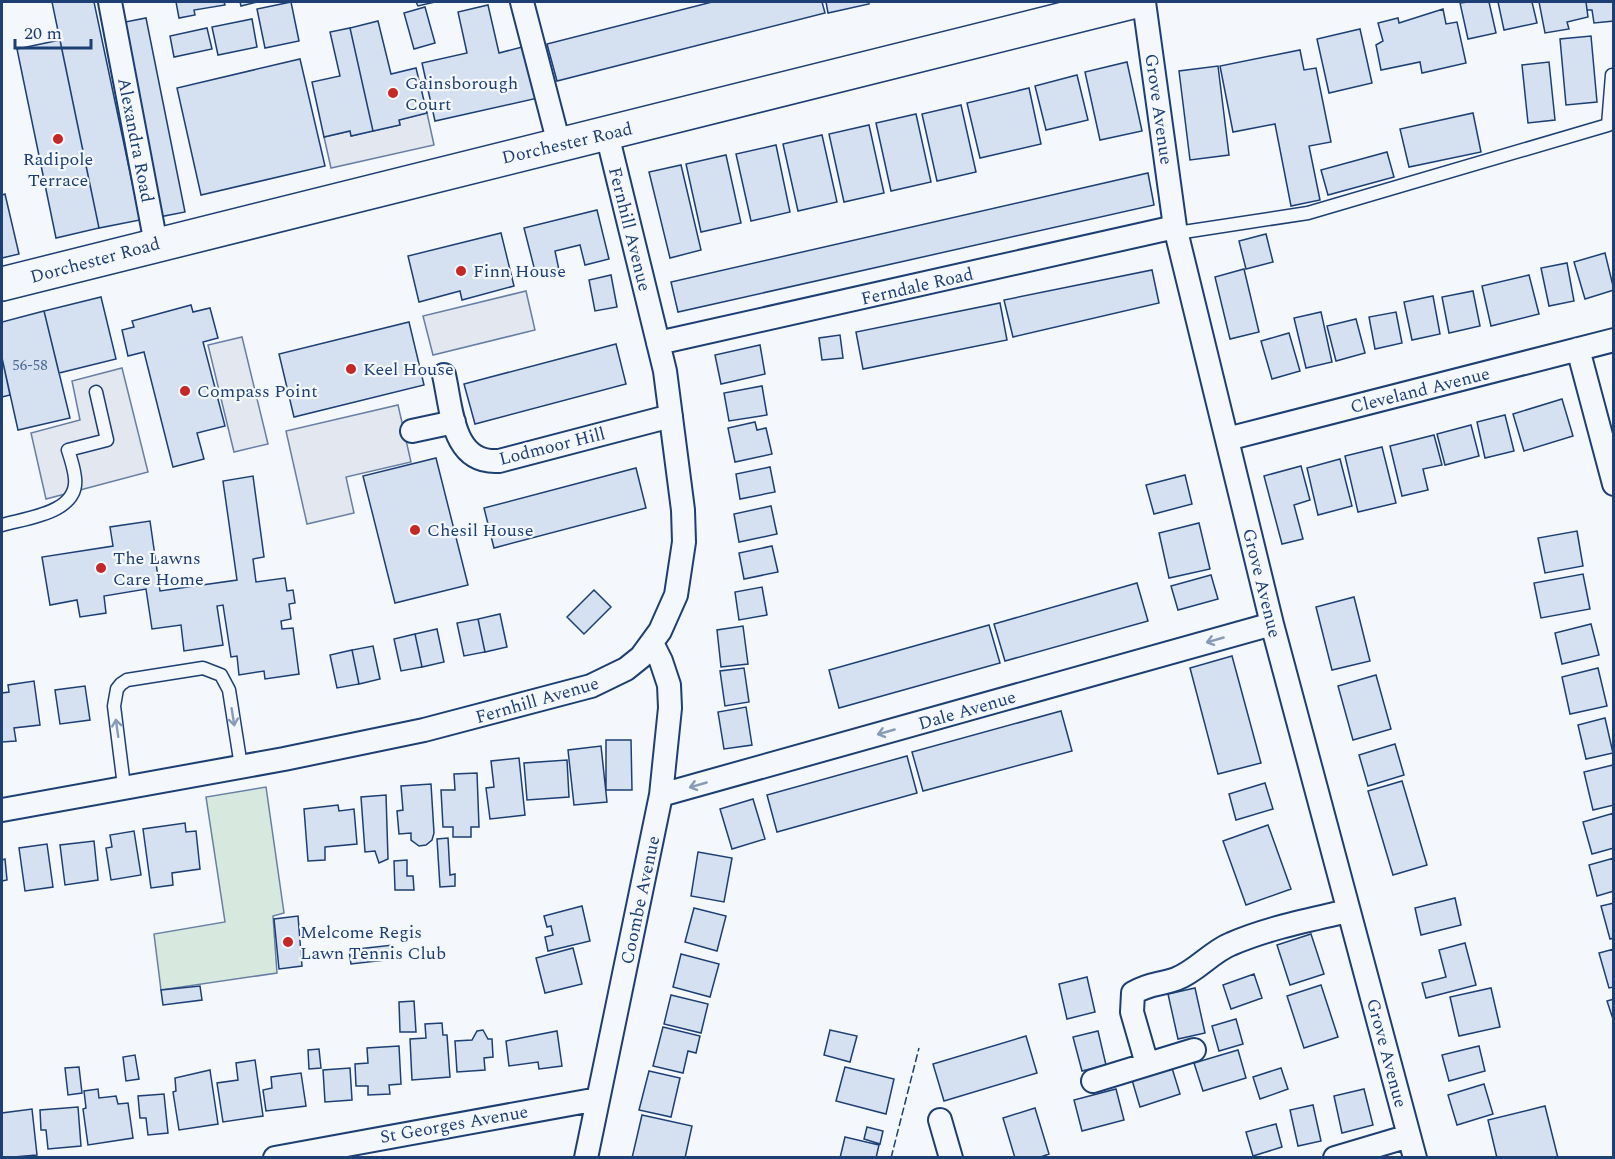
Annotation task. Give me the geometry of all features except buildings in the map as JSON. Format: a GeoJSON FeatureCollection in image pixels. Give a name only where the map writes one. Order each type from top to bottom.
{"type":"FeatureCollection","features":[{"type":"Feature","properties":{"kind":"main road","name":"Dorchester Road"},"geometry":{"type":"LineString","coordinates":[[2,284],[1132,2]]}},
{"type":"Feature","properties":{"kind":"street"},"geometry":{"type":"LineString","coordinates":[[522,2],[559,144]]}},
{"type":"Feature","properties":{"kind":"street","name":"Grove Avenue"},"geometry":{"type":"LineString","coordinates":[[1144,2],[1176,230],[1272,624],[1412,1147]]}},
{"type":"Feature","properties":{"kind":"street","name":"Alexandra Road"},"geometry":{"type":"LineString","coordinates":[[111,10],[156,244]]}},
{"type":"Feature","properties":{"kind":"street","name":"Fernhill Avenue"},"geometry":{"type":"LineString","coordinates":[[2,810],[434,728],[591,687],[626,669],[652,643],[668,617],[676,595],[684,542],[671,416],[658,343],[607,134]]}},
{"type":"Feature","properties":{"kind":"street","name":"Ferndale Road"},"geometry":{"type":"LineString","coordinates":[[658,343],[1176,230]]}},
{"type":"Feature","properties":{"kind":"street","name":"Cleveland Avenue"},"geometry":{"type":"LineString","coordinates":[[1227,439],[1614,340]]}},
{"type":"Feature","properties":{"kind":"street"},"geometry":{"type":"LineString","coordinates":[[1578,349],[1614,484]]}},
{"type":"Feature","properties":{"kind":"street","name":"Lodmoor Hill"},"geometry":{"type":"LineString","coordinates":[[444,375],[461,445],[474,456],[491,462],[671,416]]}},
{"type":"Feature","properties":{"kind":"street"},"geometry":{"type":"LineString","coordinates":[[412,431],[454,422]]}},
{"type":"Feature","properties":{"kind":"street","name":"Dale Avenue"},"geometry":{"type":"LineString","coordinates":[[661,795],[1272,624]]}},
{"type":"Feature","properties":{"kind":"street","name":"Coombe Avenue"},"geometry":{"type":"LineString","coordinates":[[586,1158],[661,795],[669,696],[666,673],[652,643]]}},
{"type":"Feature","properties":{"kind":"street"},"geometry":{"type":"LineString","coordinates":[[1147,1065],[1132,1012],[1133,993],[1150,983],[1183,975],[1199,967],[1229,944],[1285,926],[1348,911]]}},
{"type":"Feature","properties":{"kind":"street"},"geometry":{"type":"LineString","coordinates":[[1093,1081],[1194,1050]]}},
{"type":"Feature","properties":{"kind":"street","name":"St Georges Avenue"},"geometry":{"type":"LineString","coordinates":[[275,1158],[598,1099]]}},
{"type":"Feature","properties":{"kind":"street"},"geometry":{"type":"LineString","coordinates":[[940,1120],[951,1158]]}},
{"type":"Feature","properties":{"kind":"street"},"geometry":{"type":"LineString","coordinates":[[1335,1158],[1412,1147]]}},
{"type":"Feature","properties":{"kind":"lane"},"geometry":{"type":"LineString","coordinates":[[1176,230],[1308,213],[1608,125],[1612,75]]}},
{"type":"Feature","properties":{"kind":"lane"},"geometry":{"type":"LineString","coordinates":[[2,525],[60,508],[69,499],[75,489],[75,478],[68,450],[107,440],[96,392]]}},
{"type":"Feature","properties":{"kind":"lane"},"geometry":{"type":"LineString","coordinates":[[124,786],[114,706],[117,689],[127,680],[203,668],[221,675],[229,690],[241,766]]}},
{"type":"Feature","properties":{"kind":"shaded area"},"geometry":{"type":"Polygon","coordinates":[[[427,113],[434,145],[331,168],[324,137],[350,131],[352,136],[400,125],[399,120],[427,113]]]}},
{"type":"Feature","properties":{"kind":"shaded area"},"geometry":{"type":"Polygon","coordinates":[[[526,291],[535,330],[433,355],[423,316],[526,291]]]}},
{"type":"Feature","properties":{"kind":"shaded area"},"geometry":{"type":"Polygon","coordinates":[[[242,337],[268,444],[234,452],[208,345],[242,337]]]}},
{"type":"Feature","properties":{"kind":"shaded area"},"geometry":{"type":"Polygon","coordinates":[[[122,368],[148,472],[46,499],[31,433],[80,420],[72,381],[122,368]]]}},
{"type":"Feature","properties":{"kind":"shaded area"},"geometry":{"type":"Polygon","coordinates":[[[398,405],[411,462],[346,477],[354,513],[307,524],[286,431],[398,405]]]}},
{"type":"Feature","properties":{"kind":"shaded area"},"geometry":{"type":"Polygon","coordinates":[[[266,787],[284,913],[273,916],[277,973],[161,990],[154,934],[225,922],[206,797],[266,787]]]}},
{"type":"Feature","properties":{"kind":"fence"},"geometry":{"type":"LineString","coordinates":[[891,1158],[919,1048]]}},
{"type":"Feature","properties":{"kind":"place","name":"Gainsborough Court"},"geometry":{"type":"Point","coordinates":[393,93]}},
{"type":"Feature","properties":{"kind":"place","name":"Radipole Terrace"},"geometry":{"type":"Point","coordinates":[58,139]}},
{"type":"Feature","properties":{"kind":"place","name":"Finn House"},"geometry":{"type":"Point","coordinates":[461,271]}},
{"type":"Feature","properties":{"kind":"place","name":"Keel House"},"geometry":{"type":"Point","coordinates":[351,369]}},
{"type":"Feature","properties":{"kind":"place","name":"Compass Point"},"geometry":{"type":"Point","coordinates":[185,391]}},
{"type":"Feature","properties":{"kind":"place","name":"Chesil House"},"geometry":{"type":"Point","coordinates":[415,530]}},
{"type":"Feature","properties":{"kind":"place","name":"The Lawns Care Home"},"geometry":{"type":"Point","coordinates":[101,568]}},
{"type":"Feature","properties":{"kind":"place","name":"Melcome Regis Lawn Tennis Club"},"geometry":{"type":"Point","coordinates":[288,942]}}]}
